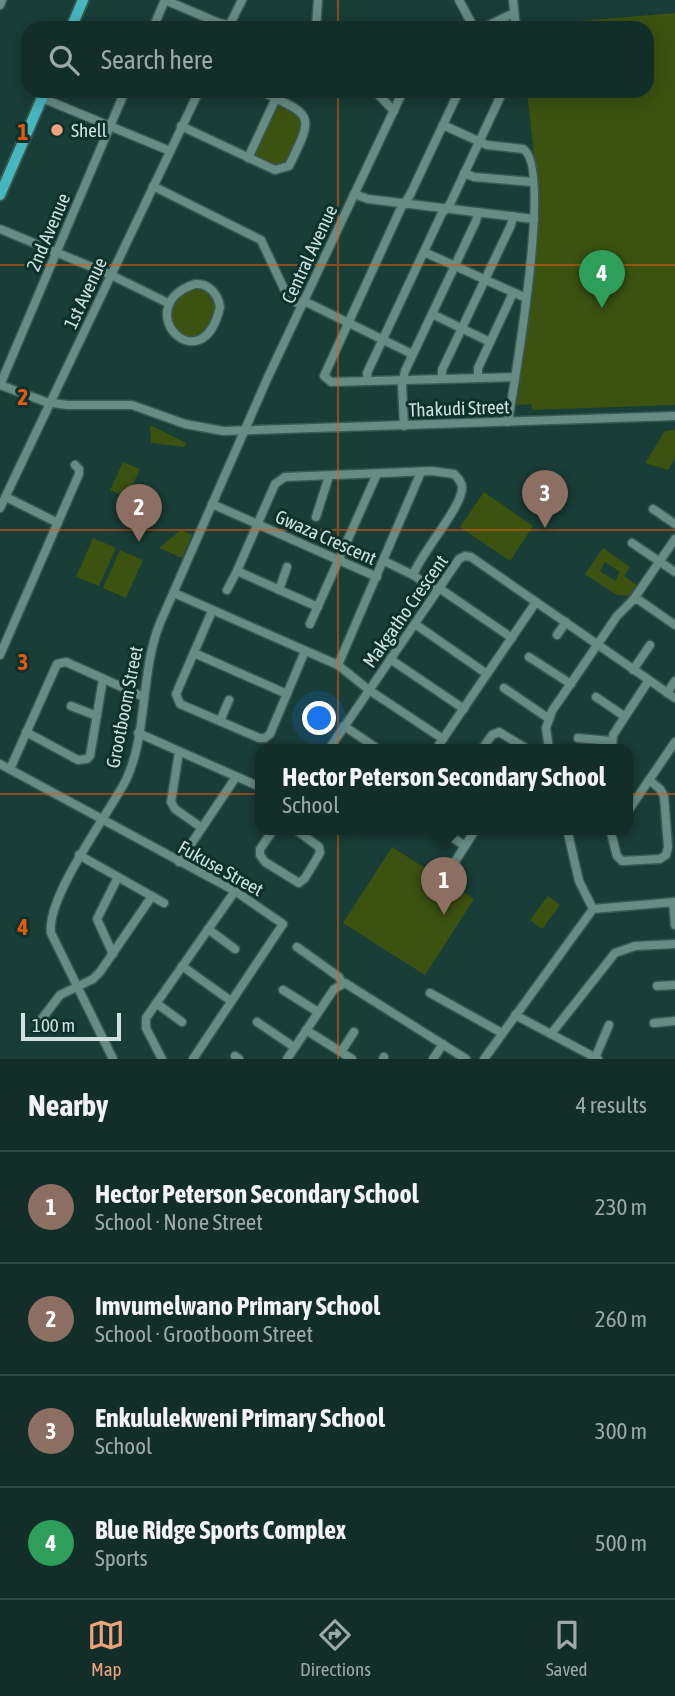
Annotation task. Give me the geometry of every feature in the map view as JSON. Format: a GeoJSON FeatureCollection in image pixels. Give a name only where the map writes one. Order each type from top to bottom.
{"type":"FeatureCollection","features":[{"type":"Feature","properties":{"kind":"main road"},"geometry":{"type":"LineString","coordinates":[[74,21],[83,0]]}},
{"type":"Feature","properties":{"kind":"main road"},"geometry":{"type":"LineString","coordinates":[[0,195],[41,98]]}},
{"type":"Feature","properties":{"kind":"street"},"geometry":{"type":"LineString","coordinates":[[0,5],[2,0]]}},
{"type":"Feature","properties":{"kind":"street"},"geometry":{"type":"LineString","coordinates":[[156,21],[165,0],[214,21]]}},
{"type":"Feature","properties":{"kind":"street"},"geometry":{"type":"LineString","coordinates":[[231,21],[242,0]]}},
{"type":"Feature","properties":{"kind":"street"},"geometry":{"type":"LineString","coordinates":[[316,21],[318,0]]}},
{"type":"Feature","properties":{"kind":"street"},"geometry":{"type":"LineString","coordinates":[[459,0],[470,21]]}},
{"type":"Feature","properties":{"kind":"street"},"geometry":{"type":"LineString","coordinates":[[513,0],[515,21]]}},
{"type":"Feature","properties":{"kind":"street"},"geometry":{"type":"LineString","coordinates":[[497,21],[514,13]]}},
{"type":"Feature","properties":{"kind":"street"},"geometry":{"type":"LineString","coordinates":[[51,98],[170,151]]}},
{"type":"Feature","properties":{"kind":"street","name":"2nd Avenue"},"geometry":{"type":"LineString","coordinates":[[0,385],[122,98]]}},
{"type":"Feature","properties":{"kind":"street","name":"1st Avenue"},"geometry":{"type":"LineString","coordinates":[[0,508],[195,98]]}},
{"type":"Feature","properties":{"kind":"street"},"geometry":{"type":"LineString","coordinates":[[181,126],[248,158],[275,170],[289,166],[306,132],[307,126],[302,114],[276,98],[248,158]]}},
{"type":"Feature","properties":{"kind":"street"},"geometry":{"type":"LineString","coordinates":[[382,98],[394,111]]}},
{"type":"Feature","properties":{"kind":"street","name":"Central Avenue"},"geometry":{"type":"LineString","coordinates":[[244,431],[400,98]]}},
{"type":"Feature","properties":{"kind":"street"},"geometry":{"type":"LineString","coordinates":[[456,98],[324,372],[325,378],[331,382],[515,377]]}},
{"type":"Feature","properties":{"kind":"street"},"geometry":{"type":"LineString","coordinates":[[368,381],[367,373],[500,98]]}},
{"type":"Feature","properties":{"kind":"street"},"geometry":{"type":"LineString","coordinates":[[443,125],[479,142],[527,152],[533,182],[534,219],[526,298],[508,422]]}},
{"type":"Feature","properties":{"kind":"street"},"geometry":{"type":"LineString","coordinates":[[464,173],[474,177],[533,182]]}},
{"type":"Feature","properties":{"kind":"street"},"geometry":{"type":"LineString","coordinates":[[153,186],[261,240],[286,293],[297,303],[304,301],[412,354]]}},
{"type":"Feature","properties":{"kind":"street"},"geometry":{"type":"LineString","coordinates":[[354,194],[368,199],[534,219]]}},
{"type":"Feature","properties":{"kind":"street"},"geometry":{"type":"LineString","coordinates":[[404,426],[404,379],[412,354],[477,222],[478,212]]}},
{"type":"Feature","properties":{"kind":"street"},"geometry":{"type":"LineString","coordinates":[[442,378],[442,370],[513,216]]}},
{"type":"Feature","properties":{"kind":"street"},"geometry":{"type":"LineString","coordinates":[[0,229],[111,275],[168,303]]}},
{"type":"Feature","properties":{"kind":"street"},"geometry":{"type":"LineString","coordinates":[[424,252],[526,298]]}},
{"type":"Feature","properties":{"kind":"street"},"geometry":{"type":"LineString","coordinates":[[200,284],[210,288],[220,307],[205,338],[198,342],[188,342],[178,338],[170,327],[166,310],[168,303],[183,290],[200,284]]}},
{"type":"Feature","properties":{"kind":"street"},"geometry":{"type":"LineString","coordinates":[[478,377],[478,368],[513,293]]}},
{"type":"Feature","properties":{"kind":"street"},"geometry":{"type":"LineString","coordinates":[[432,314],[490,342]]}},
{"type":"Feature","properties":{"kind":"street","name":"Thakudi Street"},"geometry":{"type":"LineString","coordinates":[[0,385],[50,403],[124,404],[198,427],[244,431],[675,416]]}},
{"type":"Feature","properties":{"kind":"street","name":"Grootboom Street"},"geometry":{"type":"LineString","coordinates":[[113,1059],[51,933],[51,919],[79,855],[103,821],[127,777],[132,764],[154,638],[244,431]]}},
{"type":"Feature","properties":{"kind":"street"},"geometry":{"type":"LineString","coordinates":[[0,655],[80,472],[75,465]]}},
{"type":"Feature","properties":{"kind":"street"},"geometry":{"type":"LineString","coordinates":[[377,577],[421,472]]}},
{"type":"Feature","properties":{"kind":"street"},"geometry":{"type":"LineString","coordinates":[[227,590],[256,523],[279,480],[450,472],[461,483],[460,497],[420,559],[413,575]]}},
{"type":"Feature","properties":{"kind":"street"},"geometry":{"type":"LineString","coordinates":[[310,624],[377,474]]}},
{"type":"Feature","properties":{"kind":"street"},"geometry":{"type":"LineString","coordinates":[[316,517],[329,476]]}},
{"type":"Feature","properties":{"kind":"street"},"geometry":{"type":"LineString","coordinates":[[6,497],[58,523]]}},
{"type":"Feature","properties":{"kind":"street","name":"Gwaza Crescent"},"geometry":{"type":"LineString","coordinates":[[212,504],[377,577],[338,665]]}},
{"type":"Feature","properties":{"kind":"street"},"geometry":{"type":"LineString","coordinates":[[653,509],[675,524]]}},
{"type":"Feature","properties":{"kind":"street"},"geometry":{"type":"LineString","coordinates":[[548,744],[548,718],[624,607],[633,600],[675,539]]}},
{"type":"Feature","properties":{"kind":"street"},"geometry":{"type":"LineString","coordinates":[[632,543],[675,572]]}},
{"type":"Feature","properties":{"kind":"street","name":"Makgatho Crescent"},"geometry":{"type":"LineString","coordinates":[[332,744],[459,559],[468,556],[675,698]]}},
{"type":"Feature","properties":{"kind":"street"},"geometry":{"type":"LineString","coordinates":[[383,562],[438,589],[512,638]]}},
{"type":"Feature","properties":{"kind":"street"},"geometry":{"type":"LineString","coordinates":[[279,590],[287,568]]}},
{"type":"Feature","properties":{"kind":"street"},"geometry":{"type":"LineString","coordinates":[[237,571],[318,607]]}},
{"type":"Feature","properties":{"kind":"street"},"geometry":{"type":"LineString","coordinates":[[174,593],[338,665],[369,690],[443,739]]}},
{"type":"Feature","properties":{"kind":"street"},"geometry":{"type":"LineString","coordinates":[[633,600],[639,600],[675,625]]}},
{"type":"Feature","properties":{"kind":"street"},"geometry":{"type":"LineString","coordinates":[[440,744],[536,602]]}},
{"type":"Feature","properties":{"kind":"street"},"geometry":{"type":"LineString","coordinates":[[212,611],[176,694],[177,700],[180,704],[259,738],[265,738],[270,733],[305,651]]}},
{"type":"Feature","properties":{"kind":"street"},"geometry":{"type":"LineString","coordinates":[[557,635],[566,622]]}},
{"type":"Feature","properties":{"kind":"street"},"geometry":{"type":"LineString","coordinates":[[415,624],[487,674]]}},
{"type":"Feature","properties":{"kind":"street"},"geometry":{"type":"LineString","coordinates":[[634,670],[650,645]]}},
{"type":"Feature","properties":{"kind":"street"},"geometry":{"type":"LineString","coordinates":[[194,653],[287,694]]}},
{"type":"Feature","properties":{"kind":"street"},"geometry":{"type":"LineString","coordinates":[[529,657],[571,684]]}},
{"type":"Feature","properties":{"kind":"street"},"geometry":{"type":"LineString","coordinates":[[390,659],[464,709]]}},
{"type":"Feature","properties":{"kind":"street"},"geometry":{"type":"LineString","coordinates":[[10,769],[57,664],[66,662],[144,697]]}},
{"type":"Feature","properties":{"kind":"street"},"geometry":{"type":"LineString","coordinates":[[26,732],[78,760],[85,761],[90,756],[103,679]]}},
{"type":"Feature","properties":{"kind":"street"},"geometry":{"type":"LineString","coordinates":[[612,744],[624,716],[649,680]]}},
{"type":"Feature","properties":{"kind":"street"},"geometry":{"type":"LineString","coordinates":[[667,692],[675,681]]}},
{"type":"Feature","properties":{"kind":"street"},"geometry":{"type":"LineString","coordinates":[[504,688],[548,718]]}},
{"type":"Feature","properties":{"kind":"street"},"geometry":{"type":"LineString","coordinates":[[596,697],[624,716]]}},
{"type":"Feature","properties":{"kind":"street"},"geometry":{"type":"LineString","coordinates":[[220,721],[229,700]]}},
{"type":"Feature","properties":{"kind":"street"},"geometry":{"type":"LineString","coordinates":[[71,706],[97,716]]}},
{"type":"Feature","properties":{"kind":"street"},"geometry":{"type":"LineString","coordinates":[[344,726],[371,744]]}},
{"type":"Feature","properties":{"kind":"street"},"geometry":{"type":"LineString","coordinates":[[486,744],[492,735],[499,732],[519,744]]}},
{"type":"Feature","properties":{"kind":"street"},"geometry":{"type":"LineString","coordinates":[[138,733],[255,785]]}},
{"type":"Feature","properties":{"kind":"street"},"geometry":{"type":"LineString","coordinates":[[578,738],[607,744]]}},
{"type":"Feature","properties":{"kind":"street"},"geometry":{"type":"LineString","coordinates":[[633,803],[675,742]]}},
{"type":"Feature","properties":{"kind":"street"},"geometry":{"type":"LineString","coordinates":[[179,752],[171,802],[174,809],[202,828]]}},
{"type":"Feature","properties":{"kind":"street","name":"Fukuse Street"},"geometry":{"type":"LineString","coordinates":[[0,764],[235,891],[283,924],[193,1059]]}},
{"type":"Feature","properties":{"kind":"street"},"geometry":{"type":"LineString","coordinates":[[178,862],[236,777]]}},
{"type":"Feature","properties":{"kind":"street"},"geometry":{"type":"LineString","coordinates":[[612,835],[617,856],[622,861],[660,859],[671,854],[668,847],[664,796],[649,780]]}},
{"type":"Feature","properties":{"kind":"street"},"geometry":{"type":"LineString","coordinates":[[270,835],[260,849],[260,855],[265,862],[299,883],[320,853],[319,847],[303,835]]}},
{"type":"Feature","properties":{"kind":"street"},"geometry":{"type":"LineString","coordinates":[[449,835],[465,846]]}},
{"type":"Feature","properties":{"kind":"street"},"geometry":{"type":"LineString","coordinates":[[456,860],[472,835]]}},
{"type":"Feature","properties":{"kind":"street"},"geometry":{"type":"LineString","coordinates":[[571,835],[579,881],[593,909]]}},
{"type":"Feature","properties":{"kind":"street"},"geometry":{"type":"LineString","coordinates":[[79,855],[164,903]]}},
{"type":"Feature","properties":{"kind":"street"},"geometry":{"type":"LineString","coordinates":[[113,954],[97,919],[118,877]]}},
{"type":"Feature","properties":{"kind":"street"},"geometry":{"type":"LineString","coordinates":[[162,1059],[145,1025],[146,1018],[235,891]]}},
{"type":"Feature","properties":{"kind":"street"},"geometry":{"type":"LineString","coordinates":[[38,1024],[60,995],[97,976],[152,896]]}},
{"type":"Feature","properties":{"kind":"street"},"geometry":{"type":"LineString","coordinates":[[484,1059],[593,909],[674,902],[675,925]]}},
{"type":"Feature","properties":{"kind":"street"},"geometry":{"type":"LineString","coordinates":[[208,929],[236,949]]}},
{"type":"Feature","properties":{"kind":"street"},"geometry":{"type":"LineString","coordinates":[[551,1034],[611,956],[619,950],[635,946],[675,944]]}},
{"type":"Feature","properties":{"kind":"street"},"geometry":{"type":"LineString","coordinates":[[298,947],[339,976],[342,984]]}},
{"type":"Feature","properties":{"kind":"street"},"geometry":{"type":"LineString","coordinates":[[182,967],[231,1001]]}},
{"type":"Feature","properties":{"kind":"street"},"geometry":{"type":"LineString","coordinates":[[287,1059],[334,989],[342,984],[351,985],[466,1059]]}},
{"type":"Feature","properties":{"kind":"street"},"geometry":{"type":"LineString","coordinates":[[657,986],[675,985]]}},
{"type":"Feature","properties":{"kind":"street"},"geometry":{"type":"LineString","coordinates":[[283,990],[318,1012]]}},
{"type":"Feature","properties":{"kind":"street"},"geometry":{"type":"LineString","coordinates":[[430,993],[502,1034]]}},
{"type":"Feature","properties":{"kind":"street"},"geometry":{"type":"LineString","coordinates":[[156,1003],[182,1022]]}},
{"type":"Feature","properties":{"kind":"street"},"geometry":{"type":"LineString","coordinates":[[515,1015],[596,1058],[610,1025]]}},
{"type":"Feature","properties":{"kind":"street"},"geometry":{"type":"LineString","coordinates":[[654,1023],[675,1021]]}},
{"type":"Feature","properties":{"kind":"street"},"geometry":{"type":"LineString","coordinates":[[257,1022],[294,1048]]}},
{"type":"Feature","properties":{"kind":"street"},"geometry":{"type":"LineString","coordinates":[[306,1030],[352,1059]]}},
{"type":"Feature","properties":{"kind":"street"},"geometry":{"type":"LineString","coordinates":[[341,1052],[354,1032]]}},
{"type":"Feature","properties":{"kind":"street"},"geometry":{"type":"LineString","coordinates":[[433,1059],[443,1044]]}},
{"type":"Feature","properties":{"kind":"green space"},"geometry":{"type":"Polygon","coordinates":[[[675,13],[675,405],[532,410],[531,404],[517,405],[540,211],[528,98],[654,98],[654,21],[580,21],[675,13]]]}},
{"type":"Feature","properties":{"kind":"green space"},"geometry":{"type":"Polygon","coordinates":[[[280,105],[298,114],[303,126],[288,162],[275,166],[254,155],[275,107],[280,105]]]}},
{"type":"Feature","properties":{"kind":"green space"},"geometry":{"type":"Polygon","coordinates":[[[199,288],[208,292],[215,305],[207,328],[195,340],[175,332],[168,307],[190,290],[199,288]]]}},
{"type":"Feature","properties":{"kind":"green space"},"geometry":{"type":"Polygon","coordinates":[[[150,425],[186,443],[185,447],[151,443],[150,425]]]}},
{"type":"Feature","properties":{"kind":"green space"},"geometry":{"type":"Polygon","coordinates":[[[675,430],[675,459],[668,470],[645,463],[665,431],[675,430]]]}},
{"type":"Feature","properties":{"kind":"green space"},"geometry":{"type":"Polygon","coordinates":[[[123,462],[140,469],[127,498],[110,490],[123,462]]]}},
{"type":"Feature","properties":{"kind":"green space"},"geometry":{"type":"Polygon","coordinates":[[[484,492],[533,526],[510,561],[460,527],[484,492]]]}},
{"type":"Feature","properties":{"kind":"green space"},"geometry":{"type":"Polygon","coordinates":[[[181,530],[192,535],[182,558],[159,548],[181,530]]]}},
{"type":"Feature","properties":{"kind":"green space"},"geometry":{"type":"Polygon","coordinates":[[[93,538],[116,548],[99,586],[76,577],[93,538]]]}},
{"type":"Feature","properties":{"kind":"green space"},"geometry":{"type":"Polygon","coordinates":[[[603,548],[630,567],[624,576],[637,585],[629,596],[617,595],[585,574],[603,548]],[[605,562],[600,571],[615,581],[620,572],[605,562]]]}},
{"type":"Feature","properties":{"kind":"green space"},"geometry":{"type":"Polygon","coordinates":[[[120,550],[143,560],[126,598],[103,588],[120,550]]]}},
{"type":"Feature","properties":{"kind":"green space"},"geometry":{"type":"Polygon","coordinates":[[[392,847],[474,899],[425,975],[343,923],[392,847]]]}},
{"type":"Feature","properties":{"kind":"green space"},"geometry":{"type":"Polygon","coordinates":[[[548,896],[560,905],[542,929],[530,920],[548,896]]]}},
{"type":"Feature","properties":{"kind":"place","name":"Shell"},"geometry":{"type":"Point","coordinates":[57,130]}},
{"type":"Feature","properties":{"kind":"place","name":"Blue Ridge Sports Complex"},"geometry":{"type":"Point","coordinates":[602,308]}},
{"type":"Feature","properties":{"kind":"place","name":"Enkululekweni Primary School"},"geometry":{"type":"Point","coordinates":[545,528]}},
{"type":"Feature","properties":{"kind":"place","name":"Imvumelwano Primary School"},"geometry":{"type":"Point","coordinates":[139,542]}},
{"type":"Feature","properties":{"kind":"place","name":"Hector Peterson Secondary School"},"geometry":{"type":"Point","coordinates":[444,915]}}]}
